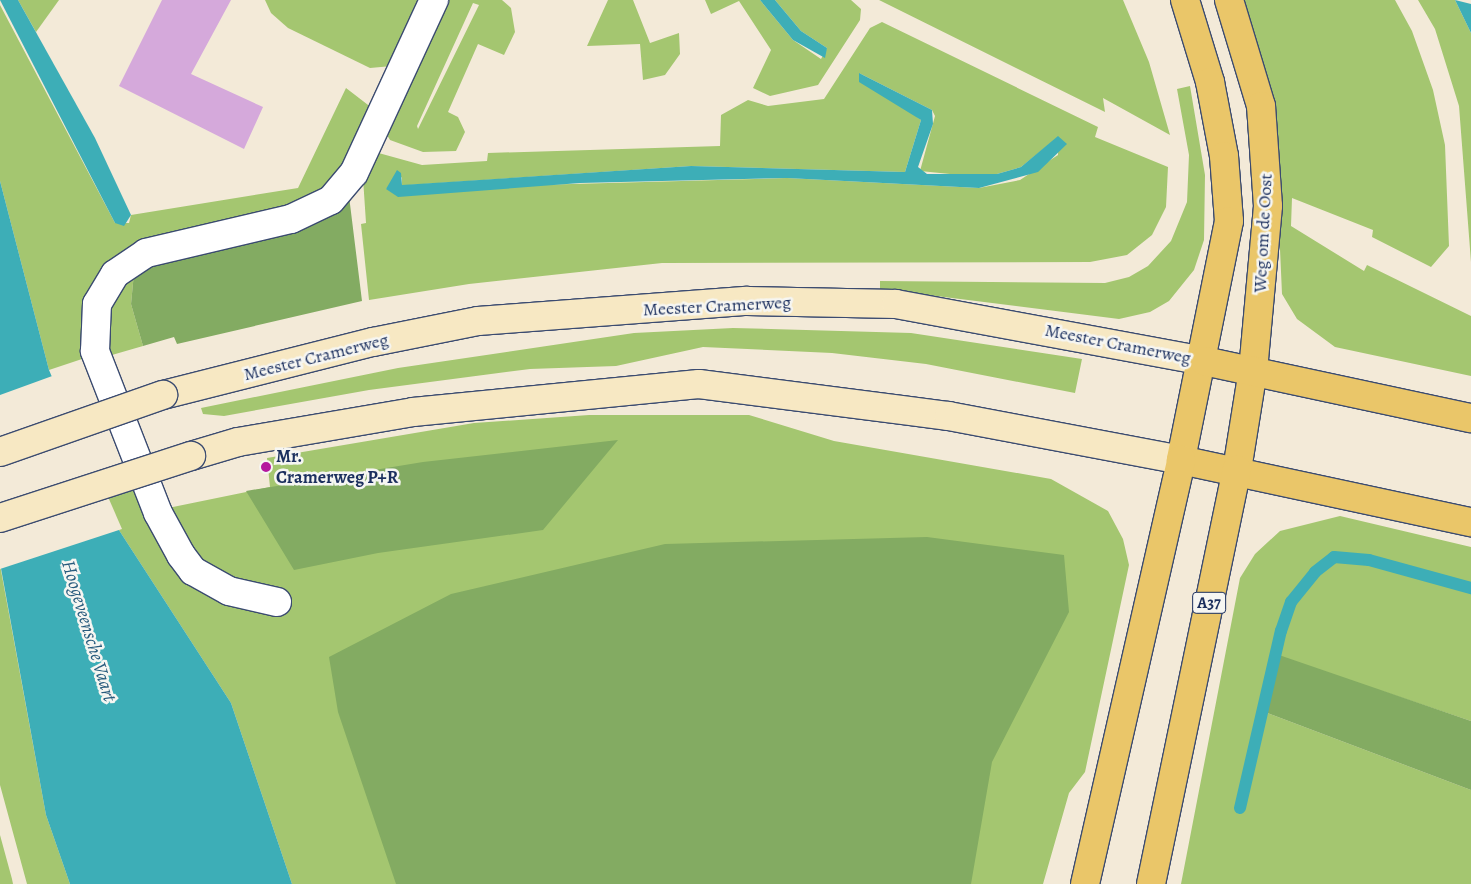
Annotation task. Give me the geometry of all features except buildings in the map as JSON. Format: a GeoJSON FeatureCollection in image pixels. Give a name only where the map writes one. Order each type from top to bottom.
{"type":"FeatureCollection","features":[{"type":"Feature","properties":{"kind":"main road","name":"Weg om de Oost"},"geometry":{"type":"LineString","coordinates":[[1085,884],[1204,361],[1229,221],[1224,156],[1210,82],[1185,0]]}},
{"type":"Feature","properties":{"kind":"main road","name":"Weg om de Oost"},"geometry":{"type":"LineString","coordinates":[[1229,0],[1261,106],[1267,174],[1267,238],[1253,370],[1237,470]]}},
{"type":"Feature","properties":{"kind":"main road","name":"Meester Cramerweg"},"geometry":{"type":"LineString","coordinates":[[0,452],[163,396],[373,342],[478,322],[747,301],[896,304],[1253,370],[1471,418]]}},
{"type":"Feature","properties":{"kind":"main road"},"geometry":{"type":"LineString","coordinates":[[0,518],[238,442],[413,412],[699,384],[949,416],[1237,470],[1471,522]]}},
{"type":"Feature","properties":{"kind":"main road","name":"A37"},"geometry":{"type":"LineString","coordinates":[[1151,884],[1237,470]]}},
{"type":"Feature","properties":{"kind":"street"},"geometry":{"type":"LineString","coordinates":[[277,602],[228,591],[193,571],[181,555],[158,513],[95,351],[97,304],[115,274],[146,253],[291,219],[332,200],[354,173],[434,0]]}},
{"type":"Feature","properties":{"kind":"green space"},"geometry":{"type":"Polygon","coordinates":[[[18,0],[59,0],[36,32],[18,0]]]}},
{"type":"Feature","properties":{"kind":"green space"},"geometry":{"type":"Polygon","coordinates":[[[265,0],[422,0],[392,66],[370,68],[288,28],[271,13],[265,0]]]}},
{"type":"Feature","properties":{"kind":"green space"},"geometry":{"type":"Polygon","coordinates":[[[446,0],[502,0],[511,8],[515,32],[504,55],[478,44],[448,112],[458,117],[465,132],[456,151],[423,152],[390,140],[384,130],[446,0]],[[473,3],[417,126],[418,129],[479,5],[473,3]]]}},
{"type":"Feature","properties":{"kind":"green space"},"geometry":{"type":"Polygon","coordinates":[[[608,0],[633,0],[650,43],[679,33],[680,54],[665,75],[643,80],[640,44],[587,46],[608,0]]]}},
{"type":"Feature","properties":{"kind":"green space"},"geometry":{"type":"Polygon","coordinates":[[[705,0],[760,0],[793,40],[821,59],[827,48],[801,31],[775,0],[851,0],[861,9],[860,20],[818,85],[770,96],[753,88],[771,50],[739,1],[711,14],[705,0]]]}},
{"type":"Feature","properties":{"kind":"green space"},"geometry":{"type":"Polygon","coordinates":[[[879,0],[1123,0],[1149,62],[1170,135],[1103,98],[1105,112],[879,0]]]}},
{"type":"Feature","properties":{"kind":"green space"},"geometry":{"type":"Polygon","coordinates":[[[1240,0],[1395,0],[1412,31],[1433,90],[1445,145],[1449,246],[1431,267],[1372,237],[1373,230],[1292,198],[1291,226],[1364,271],[1367,265],[1471,316],[1471,376],[1335,347],[1297,319],[1282,294],[1274,114],[1254,34],[1240,0]]]}},
{"type":"Feature","properties":{"kind":"green space"},"geometry":{"type":"Polygon","coordinates":[[[1418,0],[1455,0],[1471,33],[1471,262],[1459,106],[1435,29],[1418,0]]]}},
{"type":"Feature","properties":{"kind":"green space"},"geometry":{"type":"Polygon","coordinates":[[[0,5],[115,223],[129,223],[131,215],[298,188],[346,88],[372,108],[330,187],[87,294],[82,331],[85,358],[49,370],[0,181],[0,5]]]}},
{"type":"Feature","properties":{"kind":"green space"},"geometry":{"type":"Polygon","coordinates":[[[882,22],[1098,127],[1095,137],[1168,167],[1166,207],[1152,235],[1127,255],[1090,262],[662,263],[469,284],[369,300],[361,224],[366,223],[363,178],[375,152],[422,165],[487,161],[488,153],[720,146],[721,115],[748,100],[768,106],[824,99],[870,28],[882,22]],[[859,73],[921,120],[905,172],[691,166],[409,185],[402,185],[402,177],[386,189],[787,178],[979,188],[1020,180],[1058,155],[1058,137],[1021,167],[997,174],[980,177],[920,171],[935,116],[932,110],[859,73]]]}},
{"type":"Feature","properties":{"kind":"green space"},"geometry":{"type":"Polygon","coordinates":[[[1190,86],[1205,175],[1204,240],[1194,270],[1169,301],[1150,312],[1119,319],[880,289],[880,281],[1105,283],[1129,277],[1148,266],[1171,241],[1187,202],[1189,155],[1177,89],[1190,86]]]}},
{"type":"Feature","properties":{"kind":"green space"},"geometry":{"type":"Polygon","coordinates":[[[349,196],[362,301],[177,344],[174,337],[143,346],[131,304],[134,273],[349,196]]]}},
{"type":"Feature","properties":{"kind":"green space"},"geometry":{"type":"Polygon","coordinates":[[[134,273],[131,304],[143,346],[105,357],[109,303],[134,273]]]}},
{"type":"Feature","properties":{"kind":"green space"},"geometry":{"type":"Polygon","coordinates":[[[733,328],[911,333],[1082,359],[1075,393],[926,364],[832,353],[703,347],[616,366],[530,369],[369,390],[224,416],[203,414],[201,408],[398,368],[634,333],[733,328]]]}},
{"type":"Feature","properties":{"kind":"green space"},"geometry":{"type":"Polygon","coordinates":[[[589,415],[749,415],[834,441],[1051,479],[1108,511],[1123,539],[1129,565],[1085,772],[1069,793],[1043,884],[292,884],[231,703],[115,524],[103,497],[136,487],[161,541],[202,562],[189,549],[168,508],[270,487],[267,458],[474,423],[589,415]]]}},
{"type":"Feature","properties":{"kind":"green space"},"geometry":{"type":"Polygon","coordinates":[[[618,440],[543,530],[378,553],[294,570],[246,491],[423,462],[618,440]]]}},
{"type":"Feature","properties":{"kind":"green space"},"geometry":{"type":"Polygon","coordinates":[[[1340,516],[1471,547],[1471,721],[1382,691],[1262,711],[1471,790],[1471,884],[1181,884],[1240,578],[1255,554],[1280,531],[1340,516]]]}},
{"type":"Feature","properties":{"kind":"green space"},"geometry":{"type":"Polygon","coordinates":[[[927,537],[1064,555],[1069,612],[992,762],[971,884],[396,884],[338,712],[329,657],[451,594],[665,544],[927,537]]]}},
{"type":"Feature","properties":{"kind":"green space"},"geometry":{"type":"Polygon","coordinates":[[[0,565],[46,815],[70,884],[27,884],[0,785],[0,565]]]}},
{"type":"Feature","properties":{"kind":"green space"},"geometry":{"type":"Polygon","coordinates":[[[1279,655],[1471,721],[1471,790],[1262,711],[1272,666],[1279,655]]]}},
{"type":"Feature","properties":{"kind":"green space"},"geometry":{"type":"Polygon","coordinates":[[[0,835],[12,879],[13,884],[0,884],[0,835]]]}},
{"type":"Feature","properties":{"kind":"water"},"geometry":{"type":"Polygon","coordinates":[[[0,0],[18,0],[95,138],[131,215],[124,226],[115,223],[0,0]]]}},
{"type":"Feature","properties":{"kind":"water"},"geometry":{"type":"Polygon","coordinates":[[[760,0],[775,0],[801,31],[827,48],[825,58],[793,40],[760,0]]]}},
{"type":"Feature","properties":{"kind":"water"},"geometry":{"type":"Polygon","coordinates":[[[1455,0],[1471,4],[1471,33],[1456,2],[1455,0]]]}},
{"type":"Feature","properties":{"kind":"water"},"geometry":{"type":"Polygon","coordinates":[[[859,73],[932,110],[933,124],[918,167],[927,174],[997,174],[1021,167],[1058,136],[1067,144],[1038,172],[979,188],[787,178],[580,183],[398,197],[386,189],[397,170],[401,173],[402,185],[691,166],[905,172],[921,120],[859,82],[859,73]]]}},
{"type":"Feature","properties":{"kind":"water","name":"Hoogeveensche Vaart"},"geometry":{"type":"Polygon","coordinates":[[[0,181],[49,370],[115,524],[231,703],[292,884],[70,884],[46,815],[0,563],[0,181]]]}},
{"type":"Feature","properties":{"kind":"pier"},"geometry":{"type":"Polygon","coordinates":[[[55,375],[122,529],[0,569],[0,395],[55,375]]]}},
{"type":"Feature","properties":{"kind":"waterway"},"geometry":{"type":"LineString","coordinates":[[1240,808],[1281,631],[1291,602],[1315,572],[1334,557],[1369,560],[1471,588]]}},
{"type":"Feature","properties":{"kind":"place","name":"Mr. Cramerweg P+R"},"geometry":{"type":"Point","coordinates":[266,467]}}]}
